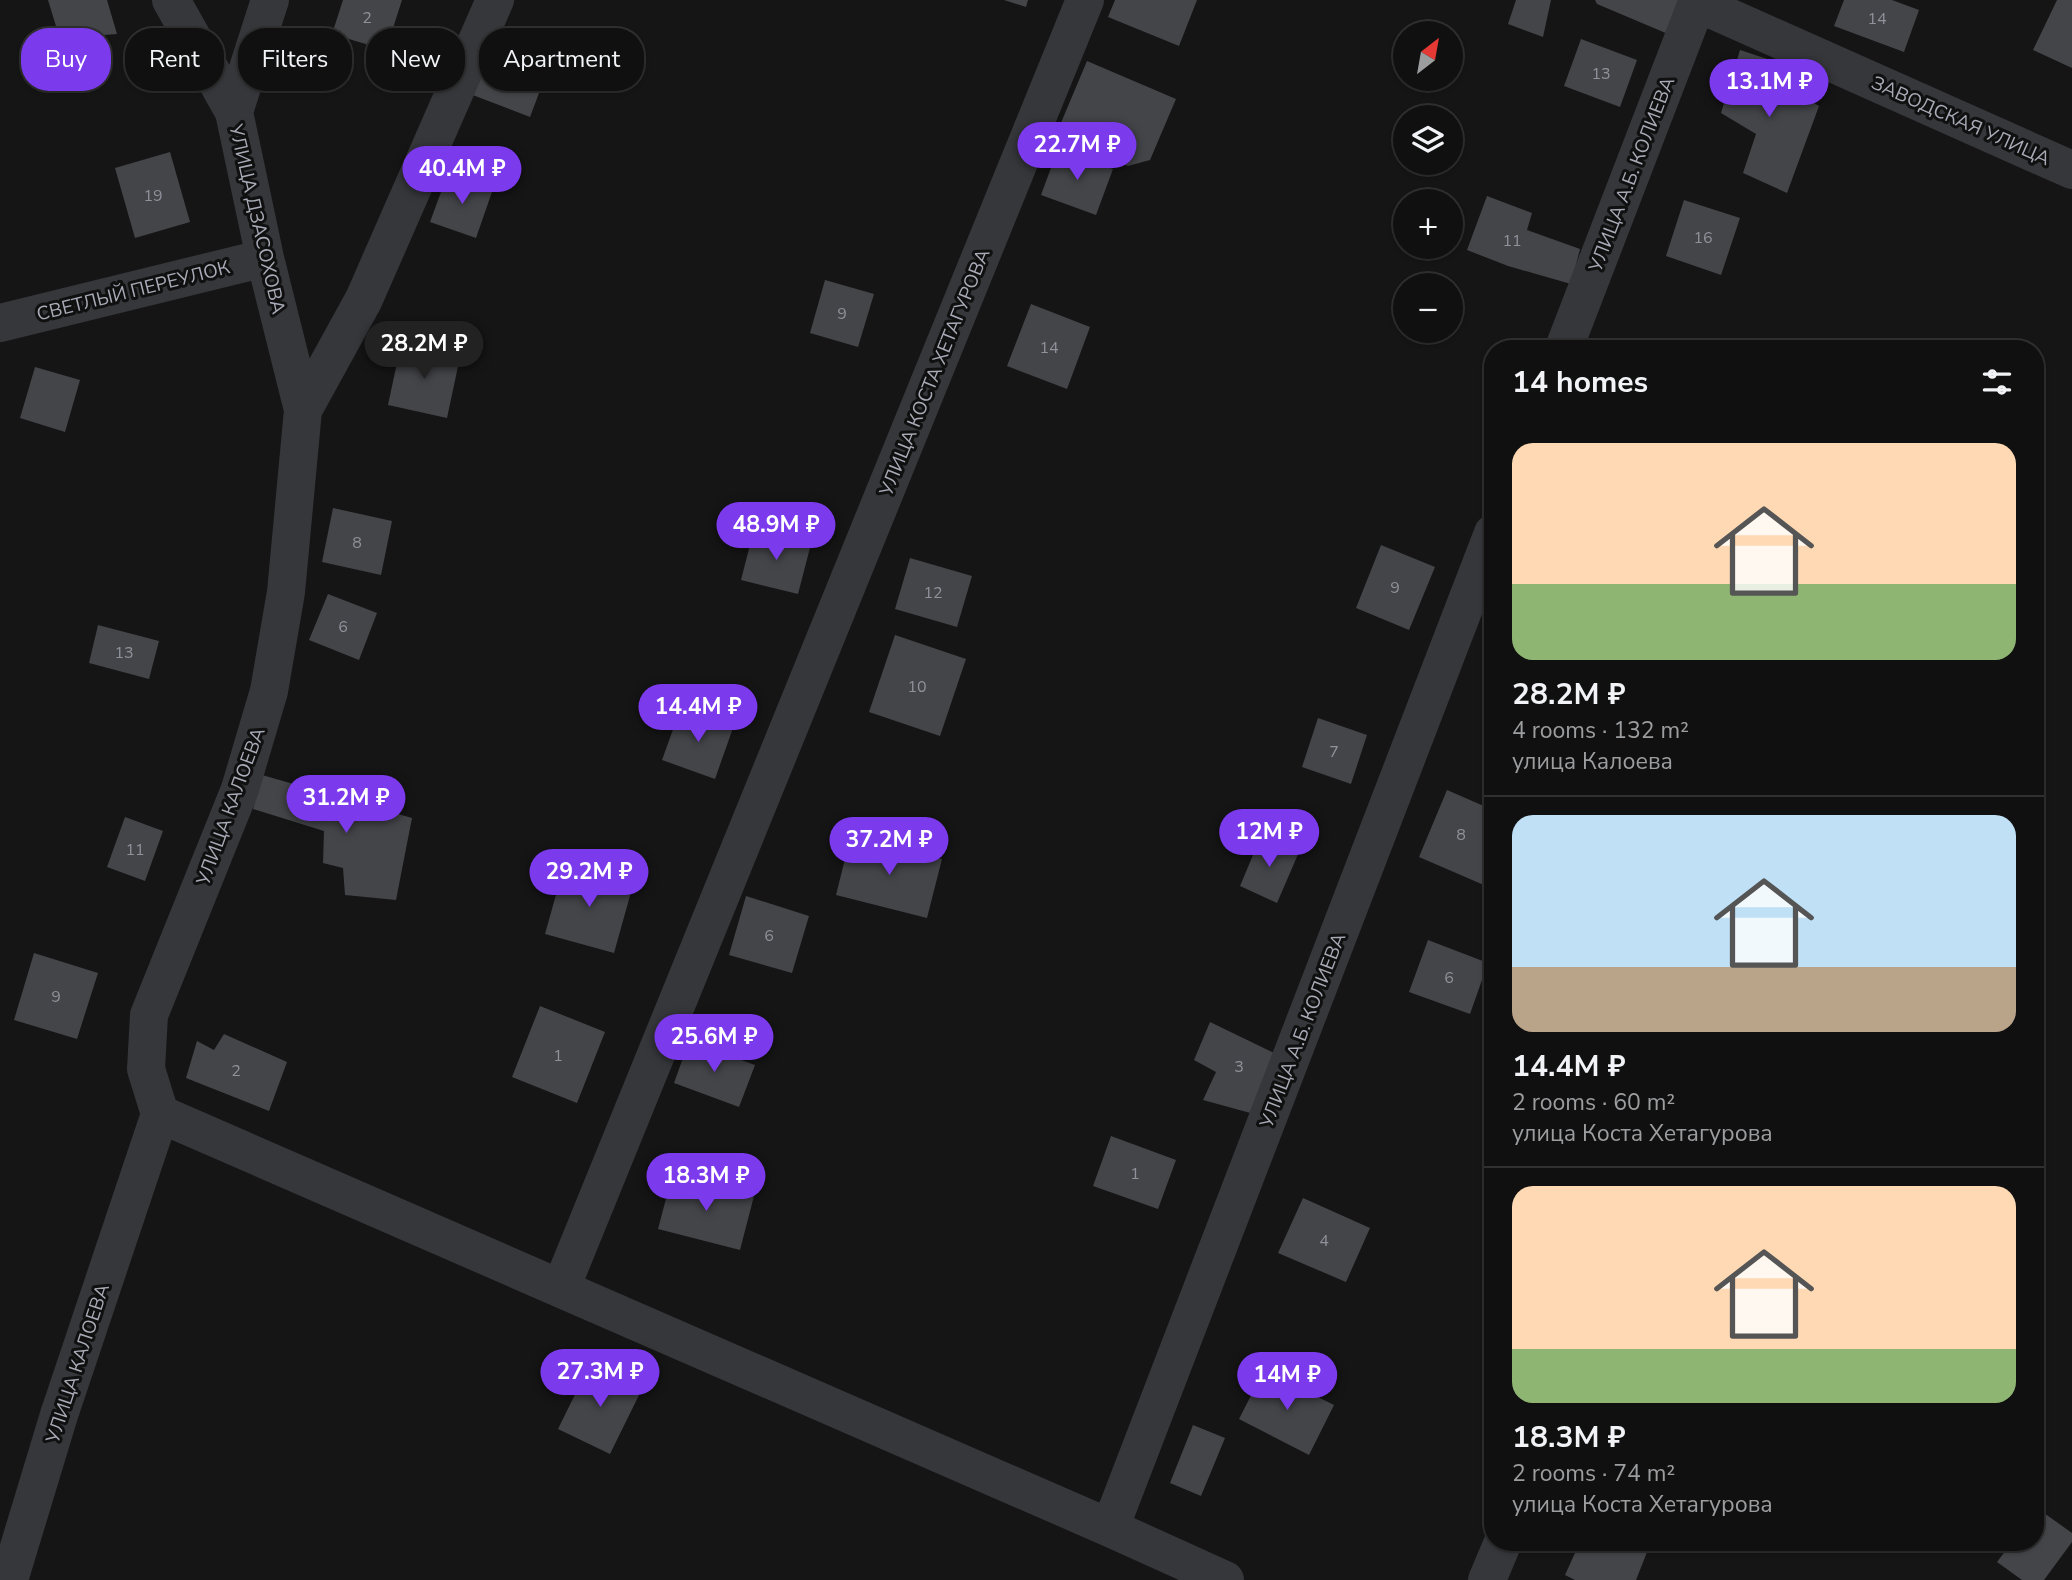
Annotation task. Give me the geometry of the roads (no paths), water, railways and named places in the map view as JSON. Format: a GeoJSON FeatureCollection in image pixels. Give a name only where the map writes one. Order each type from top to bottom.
{"type":"FeatureCollection","features":[{"type":"Feature","properties":{"kind":"street","name":"УЛИЦА ДЗАСОХОВА"},"geometry":{"type":"LineString","coordinates":[[171,0],[234,112],[265,258],[303,410]]}},
{"type":"Feature","properties":{"kind":"street"},"geometry":{"type":"LineString","coordinates":[[234,112],[270,0]]}},
{"type":"Feature","properties":{"kind":"street","name":"УЛИЦА КАЛОЕВА"},"geometry":{"type":"LineString","coordinates":[[9,1580],[59,1415],[160,1114],[146,1069],[149,1015],[240,789],[270,691],[286,592],[303,410],[365,299],[495,0]]}},
{"type":"Feature","properties":{"kind":"street","name":"УЛИЦА КОСТА ХЕТАГУРОВА"},"geometry":{"type":"LineString","coordinates":[[561,1288],[1085,0]]}},
{"type":"Feature","properties":{"kind":"street","name":"ЗАВОДСКАЯ УЛИЦА"},"geometry":{"type":"LineString","coordinates":[[1697,1],[2072,170]]}},
{"type":"Feature","properties":{"kind":"street","name":"УЛИЦА А.Б. КОЛИЕВА"},"geometry":{"type":"LineString","coordinates":[[1567,340],[1697,1]]}},
{"type":"Feature","properties":{"kind":"street","name":"СВЕТЛЫЙ ПЕРЕУЛОК"},"geometry":{"type":"LineString","coordinates":[[0,323],[265,258]]}},
{"type":"Feature","properties":{"kind":"street","name":"УЛИЦА А.Б. КОЛИЕВА"},"geometry":{"type":"LineString","coordinates":[[1110,1528],[1484,556]]}},
{"type":"Feature","properties":{"kind":"street"},"geometry":{"type":"LineString","coordinates":[[160,1114],[1225,1580]]}},
{"type":"Feature","properties":{"kind":"street"},"geometry":{"type":"LineString","coordinates":[[1487,1580],[1499,1551]]}}]}
